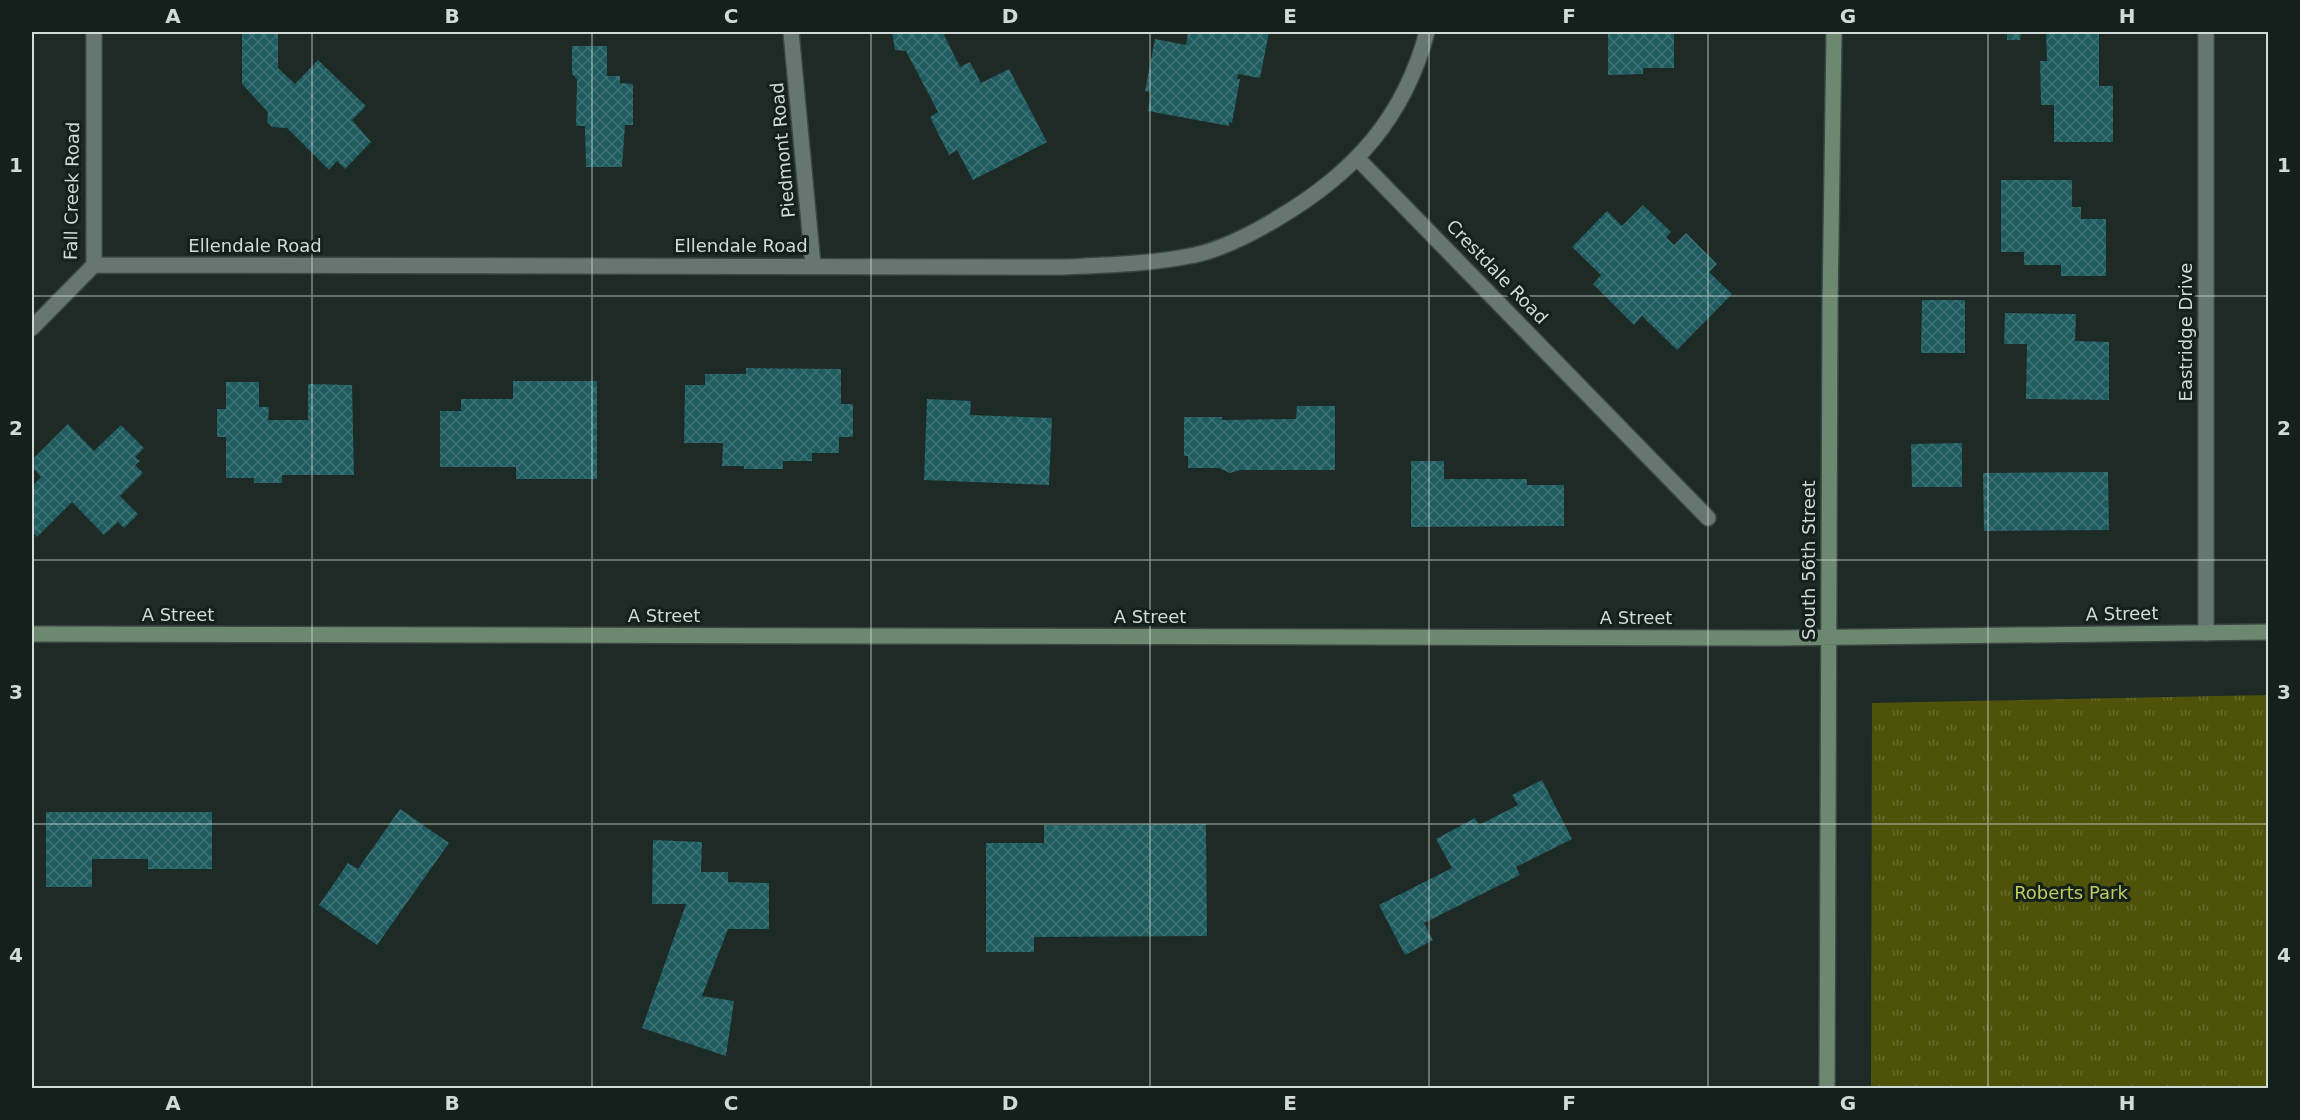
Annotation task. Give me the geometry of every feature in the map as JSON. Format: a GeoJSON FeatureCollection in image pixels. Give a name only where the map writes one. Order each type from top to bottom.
{"type":"FeatureCollection","features":[{"type":"Feature","properties":{"kind":"main road","name":"South 56th Street"},"geometry":{"type":"LineString","coordinates":[[1827,1089],[1828,637],[1834,32]]}},
{"type":"Feature","properties":{"kind":"main road","name":"A Street"},"geometry":{"type":"LineString","coordinates":[[32,634],[1828,637],[2268,632]]}},
{"type":"Feature","properties":{"kind":"street","name":"Fall Creek Road"},"geometry":{"type":"LineString","coordinates":[[32,328],[94,265],[93,32]]}},
{"type":"Feature","properties":{"kind":"street","name":"Piedmont Road"},"geometry":{"type":"LineString","coordinates":[[791,32],[813,265]]}},
{"type":"Feature","properties":{"kind":"street"},"geometry":{"type":"LineString","coordinates":[[1358,159],[1379,133],[1404,92],[1416,67],[1428,32]]}},
{"type":"Feature","properties":{"kind":"street","name":"Eastridge Drive"},"geometry":{"type":"LineString","coordinates":[[2206,32],[2206,633]]}},
{"type":"Feature","properties":{"kind":"street","name":"Ellendale Road"},"geometry":{"type":"LineString","coordinates":[[94,265],[1075,266],[1144,264],[1197,254],[1248,236],[1295,208],[1358,159]]}},
{"type":"Feature","properties":{"kind":"street","name":"Crestdale Road"},"geometry":{"type":"LineString","coordinates":[[1358,159],[1708,518]]}},
{"type":"Feature","properties":{"kind":"green space","name":"Roberts Park"},"geometry":{"type":"Polygon","coordinates":[[[2268,695],[2268,1088],[1871,1088],[1872,703],[2268,695]]]}},
{"type":"Feature","properties":{"kind":"building"},"geometry":{"type":"Polygon","coordinates":[[[242,32],[278,32],[278,68],[295,84],[318,60],[366,106],[352,120],[371,142],[345,169],[337,161],[329,170],[287,128],[272,127],[267,122],[268,112],[242,84],[242,32]]]}},
{"type":"Feature","properties":{"kind":"building"},"geometry":{"type":"Polygon","coordinates":[[[892,32],[950,32],[944,35],[960,67],[970,62],[981,83],[1009,69],[1047,142],[973,180],[957,150],[949,155],[930,117],[938,112],[906,51],[895,50],[892,32]]]}},
{"type":"Feature","properties":{"kind":"building"},"geometry":{"type":"Polygon","coordinates":[[[1188,32],[1269,32],[1260,78],[1238,74],[1237,79],[1240,79],[1232,123],[1229,122],[1229,126],[1148,111],[1151,92],[1145,91],[1155,39],[1186,45],[1188,32]]]}},
{"type":"Feature","properties":{"kind":"building"},"geometry":{"type":"Polygon","coordinates":[[[1592,32],[1674,32],[1674,68],[1643,68],[1643,74],[1608,75],[1608,34],[1592,34],[1592,32]]]}},
{"type":"Feature","properties":{"kind":"building"},"geometry":{"type":"Polygon","coordinates":[[[2007,32],[2021,32],[2020,40],[2007,40],[2007,32]]]}},
{"type":"Feature","properties":{"kind":"building"},"geometry":{"type":"Polygon","coordinates":[[[2046,32],[2099,32],[2099,86],[2113,86],[2113,142],[2054,142],[2054,105],[2041,105],[2040,61],[2047,61],[2046,32]]]}},
{"type":"Feature","properties":{"kind":"building"},"geometry":{"type":"Polygon","coordinates":[[[572,46],[607,46],[607,76],[620,76],[620,83],[633,84],[633,125],[625,125],[622,167],[586,167],[585,126],[576,126],[577,79],[572,74],[572,46]]]}},
{"type":"Feature","properties":{"kind":"building"},"geometry":{"type":"Polygon","coordinates":[[[2001,180],[2072,180],[2072,207],[2081,207],[2081,219],[2106,219],[2106,276],[2061,276],[2061,265],[2024,265],[2024,252],[2001,252],[2001,180]]]}},
{"type":"Feature","properties":{"kind":"building"},"geometry":{"type":"Polygon","coordinates":[[[1643,205],[1671,232],[1666,237],[1674,245],[1686,233],[1717,264],[1709,272],[1732,294],[1677,350],[1642,316],[1634,325],[1593,284],[1601,275],[1572,247],[1607,211],[1622,226],[1643,205]]]}},
{"type":"Feature","properties":{"kind":"building"},"geometry":{"type":"Polygon","coordinates":[[[1922,300],[1965,300],[1965,353],[1921,353],[1922,300]]]}},
{"type":"Feature","properties":{"kind":"building"},"geometry":{"type":"Polygon","coordinates":[[[2005,313],[2076,314],[2075,341],[2109,342],[2109,400],[2026,399],[2027,344],[2004,344],[2005,313]]]}},
{"type":"Feature","properties":{"kind":"building"},"geometry":{"type":"Polygon","coordinates":[[[746,368],[841,369],[841,404],[853,404],[853,437],[839,437],[839,453],[812,453],[812,461],[783,461],[783,469],[744,469],[744,466],[722,466],[723,443],[684,443],[685,385],[705,385],[705,374],[746,374],[746,368]]]}},
{"type":"Feature","properties":{"kind":"building"},"geometry":{"type":"Polygon","coordinates":[[[513,381],[597,381],[597,479],[516,479],[516,467],[440,467],[440,411],[461,411],[461,399],[513,399],[513,381]]]}},
{"type":"Feature","properties":{"kind":"building"},"geometry":{"type":"Polygon","coordinates":[[[226,382],[259,382],[259,407],[269,407],[268,420],[308,420],[308,384],[352,385],[354,475],[282,475],[282,483],[254,483],[254,478],[226,478],[226,437],[217,437],[217,409],[226,409],[226,382]]]}},
{"type":"Feature","properties":{"kind":"building"},"geometry":{"type":"Polygon","coordinates":[[[927,399],[971,401],[970,415],[1052,418],[1049,485],[924,480],[927,399]]]}},
{"type":"Feature","properties":{"kind":"building"},"geometry":{"type":"Polygon","coordinates":[[[1297,406],[1335,406],[1335,470],[1240,470],[1230,473],[1219,468],[1188,468],[1188,456],[1184,456],[1184,417],[1222,417],[1222,420],[1296,419],[1297,406]]]}},
{"type":"Feature","properties":{"kind":"building"},"geometry":{"type":"Polygon","coordinates":[[[68,424],[94,451],[121,425],[144,448],[135,457],[140,461],[135,465],[143,473],[120,496],[138,514],[124,528],[118,522],[104,535],[72,502],[37,537],[32,531],[32,486],[41,477],[32,467],[32,460],[68,424]]]}},
{"type":"Feature","properties":{"kind":"building"},"geometry":{"type":"Polygon","coordinates":[[[1962,443],[1962,487],[1912,487],[1911,444],[1962,443]]]}},
{"type":"Feature","properties":{"kind":"building"},"geometry":{"type":"Polygon","coordinates":[[[1411,461],[1444,461],[1444,479],[1527,479],[1527,485],[1564,485],[1564,526],[1411,527],[1411,461]]]}},
{"type":"Feature","properties":{"kind":"building"},"geometry":{"type":"Polygon","coordinates":[[[2108,472],[2109,530],[1984,531],[1983,473],[2108,472]]]}},
{"type":"Feature","properties":{"kind":"building"},"geometry":{"type":"Polygon","coordinates":[[[1542,780],[1572,839],[1516,867],[1520,875],[1424,923],[1433,940],[1405,955],[1379,905],[1452,868],[1436,839],[1475,818],[1479,825],[1518,805],[1512,795],[1542,780]]]}},
{"type":"Feature","properties":{"kind":"building"},"geometry":{"type":"Polygon","coordinates":[[[400,809],[449,843],[377,945],[319,905],[348,863],[358,869],[400,809]]]}},
{"type":"Feature","properties":{"kind":"building"},"geometry":{"type":"Polygon","coordinates":[[[46,812],[212,812],[212,869],[148,869],[148,859],[92,859],[92,887],[46,887],[46,812]]]}},
{"type":"Feature","properties":{"kind":"building"},"geometry":{"type":"Polygon","coordinates":[[[1206,824],[1207,936],[1034,937],[1034,952],[986,952],[986,843],[1044,843],[1044,825],[1206,824]]]}},
{"type":"Feature","properties":{"kind":"building"},"geometry":{"type":"Polygon","coordinates":[[[653,840],[702,842],[701,872],[728,872],[728,882],[769,883],[769,929],[728,929],[702,996],[734,1001],[726,1056],[642,1028],[686,904],[652,904],[653,840]]]}}]}
